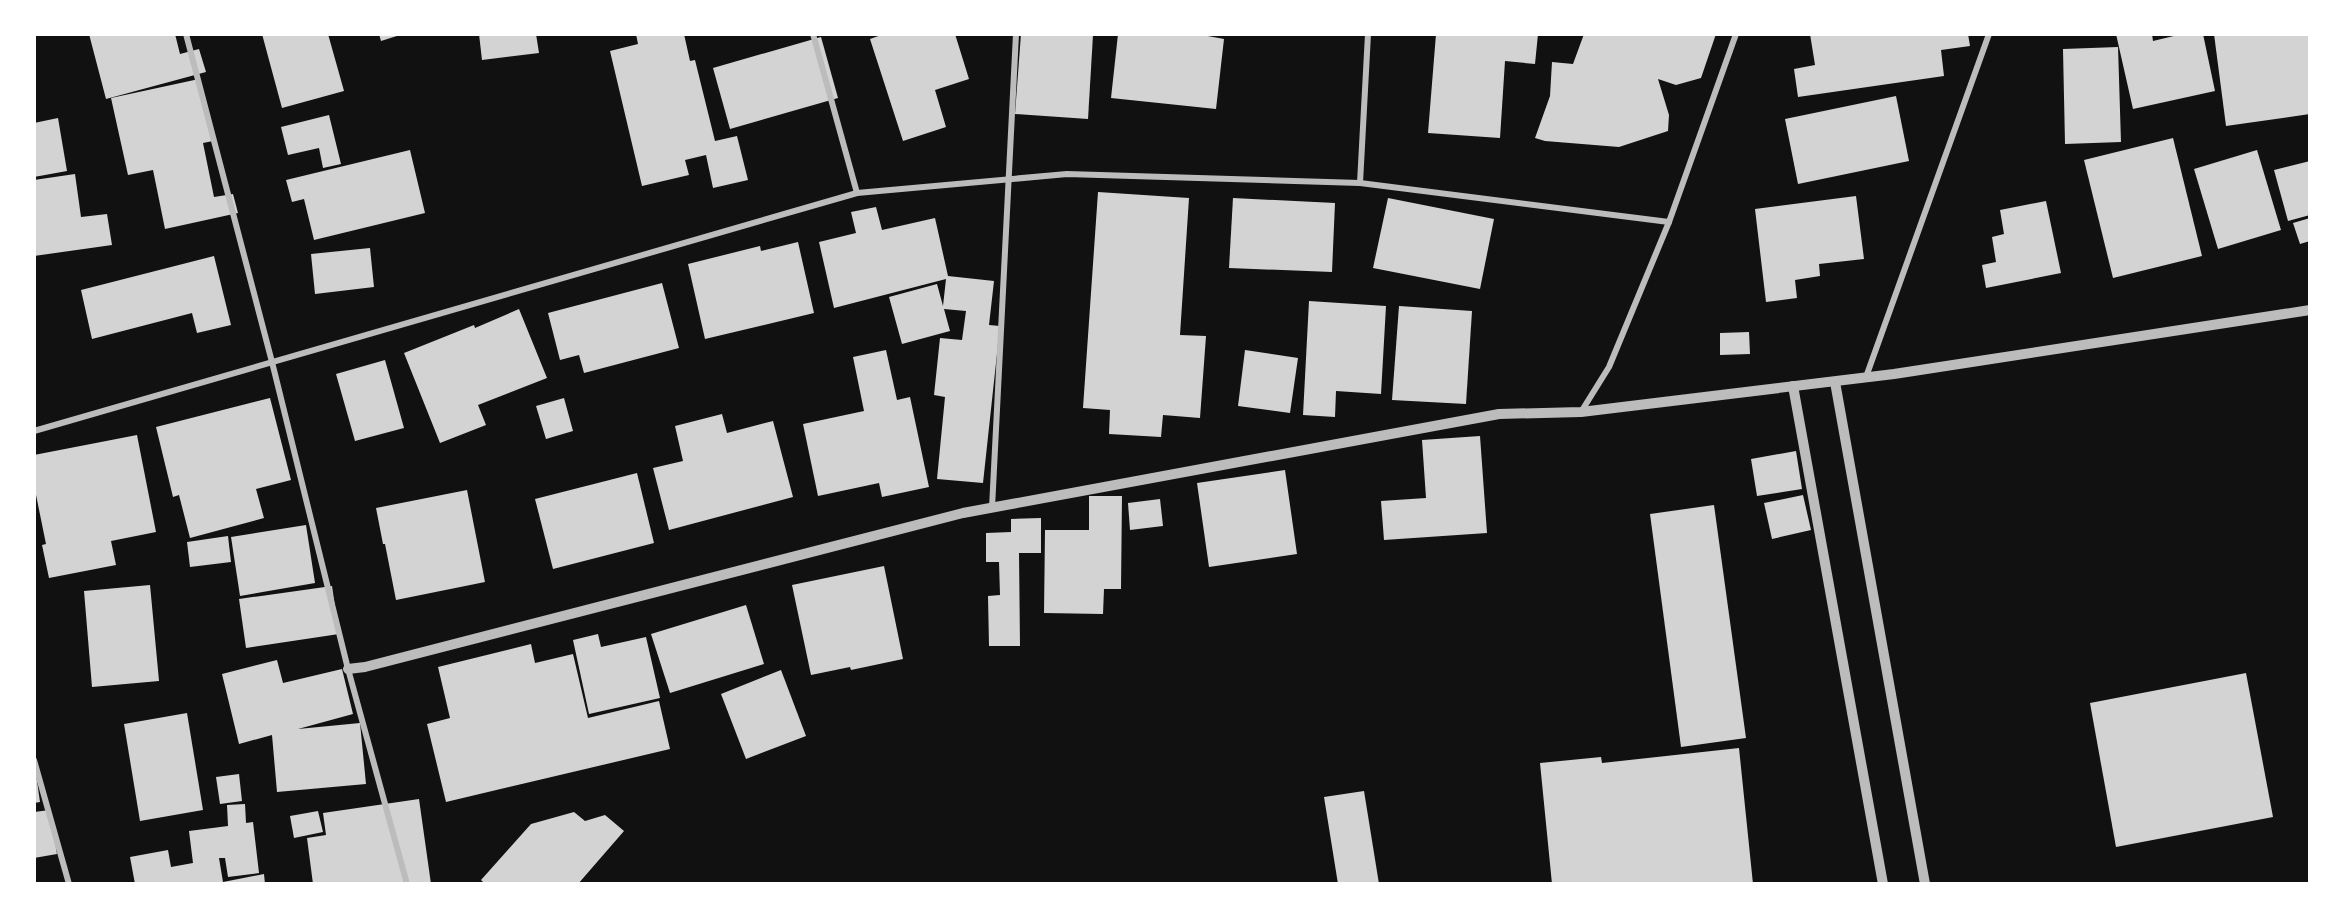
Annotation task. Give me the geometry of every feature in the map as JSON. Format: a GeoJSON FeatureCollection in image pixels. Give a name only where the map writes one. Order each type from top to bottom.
{"type":"FeatureCollection","features":[{"type":"Feature","properties":{"kind":"street"},"geometry":{"type":"LineString","coordinates":[[186,34],[272,362],[348,669],[407,884]]}},
{"type":"Feature","properties":{"kind":"street"},"geometry":{"type":"LineString","coordinates":[[813,34],[857,194]]}},
{"type":"Feature","properties":{"kind":"street"},"geometry":{"type":"LineString","coordinates":[[992,508],[1016,34]]}},
{"type":"Feature","properties":{"kind":"street"},"geometry":{"type":"LineString","coordinates":[[1360,183],[1368,34]]}},
{"type":"Feature","properties":{"kind":"street"},"geometry":{"type":"LineString","coordinates":[[1581,412],[1609,367],[1669,222],[1736,34]]}},
{"type":"Feature","properties":{"kind":"street"},"geometry":{"type":"LineString","coordinates":[[1866,377],[1989,34]]}},
{"type":"Feature","properties":{"kind":"street"},"geometry":{"type":"LineString","coordinates":[[34,431],[857,194],[1067,174],[1360,183],[1669,222]]}},
{"type":"Feature","properties":{"kind":"street"},"geometry":{"type":"LineString","coordinates":[[348,669],[377,664],[963,513],[1499,414],[1581,412],[1835,382],[2310,310]]}},
{"type":"Feature","properties":{"kind":"street"},"geometry":{"type":"LineString","coordinates":[[1835,382],[1924,884]]}},
{"type":"Feature","properties":{"kind":"street"},"geometry":{"type":"LineString","coordinates":[[1793,386],[1883,884]]}},
{"type":"Feature","properties":{"kind":"street"},"geometry":{"type":"LineString","coordinates":[[34,759],[69,884]]}},
{"type":"Feature","properties":{"kind":"building"},"geometry":{"type":"Polygon","coordinates":[[[89,34],[175,34],[180,54],[199,49],[206,72],[106,99],[89,34]]]}},
{"type":"Feature","properties":{"kind":"building"},"geometry":{"type":"Polygon","coordinates":[[[262,34],[328,34],[344,91],[282,108],[262,34]]]}},
{"type":"Feature","properties":{"kind":"building"},"geometry":{"type":"Polygon","coordinates":[[[379,34],[399,34],[400,35],[381,41],[379,34]]]}},
{"type":"Feature","properties":{"kind":"building"},"geometry":{"type":"Polygon","coordinates":[[[479,34],[536,34],[539,53],[482,60],[479,34]]]}},
{"type":"Feature","properties":{"kind":"building"},"geometry":{"type":"Polygon","coordinates":[[[636,34],[684,34],[690,61],[695,60],[715,141],[737,136],[748,180],[713,188],[706,155],[685,160],[689,175],[642,186],[610,51],[638,44],[636,34]]]}},
{"type":"Feature","properties":{"kind":"building"},"geometry":{"type":"Polygon","coordinates":[[[884,34],[955,34],[969,79],[935,90],[946,127],[903,141],[870,39],[884,34]]]}},
{"type":"Feature","properties":{"kind":"building"},"geometry":{"type":"Polygon","coordinates":[[[1021,34],[1093,35],[1088,119],[1015,114],[1021,34]]]}},
{"type":"Feature","properties":{"kind":"building"},"geometry":{"type":"Polygon","coordinates":[[[1118,34],[1197,34],[1224,39],[1216,109],[1111,98],[1118,34]]]}},
{"type":"Feature","properties":{"kind":"building"},"geometry":{"type":"Polygon","coordinates":[[[1436,34],[1538,34],[1535,64],[1505,61],[1500,138],[1428,133],[1436,34]]]}},
{"type":"Feature","properties":{"kind":"building"},"geometry":{"type":"Polygon","coordinates":[[[1584,34],[1716,34],[1701,78],[1676,85],[1658,79],[1669,115],[1668,131],[1619,147],[1545,141],[1535,138],[1550,96],[1552,62],[1573,64],[1584,34]]]}},
{"type":"Feature","properties":{"kind":"building"},"geometry":{"type":"Polygon","coordinates":[[[1810,34],[1968,34],[1970,46],[1941,50],[1944,76],[1798,97],[1794,69],[1815,65],[1810,34]]]}},
{"type":"Feature","properties":{"kind":"building"},"geometry":{"type":"Polygon","coordinates":[[[2116,34],[2152,34],[2153,41],[2182,34],[2203,34],[2215,91],[2133,109],[2116,34]]]}},
{"type":"Feature","properties":{"kind":"building"},"geometry":{"type":"Polygon","coordinates":[[[2214,34],[2310,34],[2310,114],[2226,126],[2214,34]]]}},
{"type":"Feature","properties":{"kind":"building"},"geometry":{"type":"Polygon","coordinates":[[[821,37],[838,98],[730,129],[713,68],[821,37]]]}},
{"type":"Feature","properties":{"kind":"building"},"geometry":{"type":"Polygon","coordinates":[[[2118,47],[2121,142],[2065,144],[2063,49],[2118,47]]]}},
{"type":"Feature","properties":{"kind":"building"},"geometry":{"type":"Polygon","coordinates":[[[199,79],[213,141],[203,143],[214,197],[233,194],[238,213],[165,229],[153,170],[128,175],[111,98],[199,79]]]}},
{"type":"Feature","properties":{"kind":"building"},"geometry":{"type":"Polygon","coordinates":[[[1896,96],[1909,161],[1798,184],[1785,119],[1896,96]]]}},
{"type":"Feature","properties":{"kind":"building"},"geometry":{"type":"Polygon","coordinates":[[[329,115],[341,164],[323,168],[319,148],[288,155],[281,127],[329,115]]]}},
{"type":"Feature","properties":{"kind":"building"},"geometry":{"type":"Polygon","coordinates":[[[58,118],[67,171],[34,177],[34,123],[58,118]]]}},
{"type":"Feature","properties":{"kind":"building"},"geometry":{"type":"Polygon","coordinates":[[[2173,138],[2202,256],[2113,278],[2084,160],[2173,138]]]}},
{"type":"Feature","properties":{"kind":"building"},"geometry":{"type":"Polygon","coordinates":[[[410,150],[425,213],[314,240],[304,199],[292,202],[286,180],[410,150]]]}},
{"type":"Feature","properties":{"kind":"building"},"geometry":{"type":"Polygon","coordinates":[[[2257,150],[2281,230],[2218,249],[2194,169],[2257,150]]]}},
{"type":"Feature","properties":{"kind":"building"},"geometry":{"type":"Polygon","coordinates":[[[2310,161],[2310,215],[2288,221],[2274,170],[2310,161]]]}},
{"type":"Feature","properties":{"kind":"building"},"geometry":{"type":"Polygon","coordinates":[[[75,174],[81,217],[107,214],[112,245],[34,256],[34,180],[75,174]]]}},
{"type":"Feature","properties":{"kind":"building"},"geometry":{"type":"Polygon","coordinates":[[[1098,192],[1189,198],[1180,335],[1206,336],[1200,418],[1163,415],[1161,437],[1109,434],[1110,410],[1083,408],[1098,192]]]}},
{"type":"Feature","properties":{"kind":"building"},"geometry":{"type":"Polygon","coordinates":[[[1856,196],[1864,259],[1819,264],[1820,276],[1795,280],[1797,298],[1766,302],[1755,209],[1856,196]]]}},
{"type":"Feature","properties":{"kind":"building"},"geometry":{"type":"Polygon","coordinates":[[[1233,198],[1335,203],[1332,272],[1229,268],[1233,198]]]}},
{"type":"Feature","properties":{"kind":"building"},"geometry":{"type":"Polygon","coordinates":[[[1388,198],[1494,219],[1480,289],[1373,268],[1388,198]]]}},
{"type":"Feature","properties":{"kind":"building"},"geometry":{"type":"Polygon","coordinates":[[[2046,201],[2061,273],[1986,288],[1982,265],[1996,262],[1992,237],[2004,234],[2000,210],[2046,201]]]}},
{"type":"Feature","properties":{"kind":"building"},"geometry":{"type":"Polygon","coordinates":[[[876,207],[882,230],[935,218],[948,276],[994,281],[989,325],[1000,326],[983,483],[937,479],[945,397],[934,395],[940,338],[962,340],[966,311],[944,309],[950,331],[902,344],[889,297],[937,284],[943,306],[946,279],[834,308],[819,242],[856,233],[851,212],[876,207]]]}},
{"type":"Feature","properties":{"kind":"building"},"geometry":{"type":"Polygon","coordinates":[[[2310,218],[2310,241],[2300,244],[2293,223],[2310,218]]]}},
{"type":"Feature","properties":{"kind":"building"},"geometry":{"type":"Polygon","coordinates":[[[798,242],[814,313],[705,339],[688,264],[760,246],[761,251],[798,242]]]}},
{"type":"Feature","properties":{"kind":"building"},"geometry":{"type":"Polygon","coordinates":[[[370,248],[374,287],[315,294],[311,254],[370,248]]]}},
{"type":"Feature","properties":{"kind":"building"},"geometry":{"type":"Polygon","coordinates":[[[214,256],[231,325],[197,333],[192,313],[92,339],[81,290],[214,256]]]}},
{"type":"Feature","properties":{"kind":"building"},"geometry":{"type":"Polygon","coordinates":[[[662,283],[679,348],[584,373],[579,355],[560,360],[548,313],[662,283]]]}},
{"type":"Feature","properties":{"kind":"building"},"geometry":{"type":"Polygon","coordinates":[[[1309,301],[1386,306],[1381,394],[1336,391],[1335,417],[1303,415],[1309,301]]]}},
{"type":"Feature","properties":{"kind":"building"},"geometry":{"type":"Polygon","coordinates":[[[1399,306],[1472,311],[1466,404],[1392,400],[1399,306]]]}},
{"type":"Feature","properties":{"kind":"building"},"geometry":{"type":"Polygon","coordinates":[[[519,309],[547,378],[478,405],[486,425],[440,443],[404,353],[474,325],[475,328],[519,309]]]}},
{"type":"Feature","properties":{"kind":"building"},"geometry":{"type":"Polygon","coordinates":[[[1749,332],[1750,354],[1720,355],[1720,333],[1749,332]]]}},
{"type":"Feature","properties":{"kind":"building"},"geometry":{"type":"Polygon","coordinates":[[[886,350],[897,400],[910,397],[929,487],[882,497],[879,483],[818,496],[803,424],[864,411],[853,357],[886,350]]]}},
{"type":"Feature","properties":{"kind":"building"},"geometry":{"type":"Polygon","coordinates":[[[1245,350],[1298,358],[1290,413],[1238,406],[1245,350]]]}},
{"type":"Feature","properties":{"kind":"building"},"geometry":{"type":"Polygon","coordinates":[[[385,360],[404,428],[355,441],[336,374],[385,360]]]}},
{"type":"Feature","properties":{"kind":"building"},"geometry":{"type":"Polygon","coordinates":[[[270,398],[291,480],[256,489],[264,518],[190,538],[179,495],[173,497],[156,427],[270,398]]]}},
{"type":"Feature","properties":{"kind":"building"},"geometry":{"type":"Polygon","coordinates":[[[564,398],[573,431],[546,439],[536,406],[564,398]]]}},
{"type":"Feature","properties":{"kind":"building"},"geometry":{"type":"Polygon","coordinates":[[[722,414],[727,433],[773,421],[793,497],[669,530],[653,468],[683,461],[675,426],[722,414]]]}},
{"type":"Feature","properties":{"kind":"building"},"geometry":{"type":"Polygon","coordinates":[[[137,435],[156,532],[111,541],[116,565],[49,578],[42,545],[46,544],[34,485],[34,455],[137,435]]]}},
{"type":"Feature","properties":{"kind":"building"},"geometry":{"type":"Polygon","coordinates":[[[1480,436],[1487,533],[1384,540],[1381,501],[1426,498],[1422,440],[1480,436]]]}},
{"type":"Feature","properties":{"kind":"building"},"geometry":{"type":"Polygon","coordinates":[[[1796,451],[1802,489],[1757,496],[1751,459],[1796,451]]]}},
{"type":"Feature","properties":{"kind":"building"},"geometry":{"type":"Polygon","coordinates":[[[1285,470],[1297,554],[1209,567],[1197,483],[1285,470]]]}},
{"type":"Feature","properties":{"kind":"building"},"geometry":{"type":"Polygon","coordinates":[[[637,473],[654,543],[553,569],[535,499],[637,473]]]}},
{"type":"Feature","properties":{"kind":"building"},"geometry":{"type":"Polygon","coordinates":[[[467,490],[485,582],[396,600],[376,508],[467,490]]]}},
{"type":"Feature","properties":{"kind":"building"},"geometry":{"type":"Polygon","coordinates":[[[1803,495],[1811,530],[1772,539],[1764,503],[1803,495]]]}},
{"type":"Feature","properties":{"kind":"building"},"geometry":{"type":"Polygon","coordinates":[[[1089,496],[1122,496],[1121,589],[1104,589],[1103,614],[1044,613],[1045,530],[1089,530],[1089,496]]]}},
{"type":"Feature","properties":{"kind":"building"},"geometry":{"type":"Polygon","coordinates":[[[1160,499],[1163,526],[1130,530],[1128,503],[1160,499]]]}},
{"type":"Feature","properties":{"kind":"building"},"geometry":{"type":"Polygon","coordinates":[[[1714,505],[1746,738],[1681,747],[1650,514],[1714,505]]]}},
{"type":"Feature","properties":{"kind":"building"},"geometry":{"type":"Polygon","coordinates":[[[1041,518],[1041,553],[1019,553],[1020,646],[989,646],[988,596],[1000,595],[999,562],[986,562],[986,533],[1011,532],[1011,519],[1041,518]]]}},
{"type":"Feature","properties":{"kind":"building"},"geometry":{"type":"Polygon","coordinates":[[[306,525],[315,583],[240,596],[231,537],[306,525]]]}},
{"type":"Feature","properties":{"kind":"building"},"geometry":{"type":"Polygon","coordinates":[[[228,536],[231,562],[190,567],[187,542],[228,536]]]}},
{"type":"Feature","properties":{"kind":"building"},"geometry":{"type":"Polygon","coordinates":[[[884,566],[903,659],[851,670],[850,667],[811,675],[792,585],[884,566]]]}},
{"type":"Feature","properties":{"kind":"building"},"geometry":{"type":"Polygon","coordinates":[[[150,585],[159,681],[92,687],[84,591],[150,585]]]}},
{"type":"Feature","properties":{"kind":"building"},"geometry":{"type":"Polygon","coordinates":[[[332,586],[339,634],[246,648],[239,599],[332,586]]]}},
{"type":"Feature","properties":{"kind":"building"},"geometry":{"type":"Polygon","coordinates":[[[746,605],[764,664],[670,693],[651,634],[746,605]]]}},
{"type":"Feature","properties":{"kind":"building"},"geometry":{"type":"Polygon","coordinates":[[[598,634],[601,647],[646,637],[660,698],[589,714],[573,640],[598,634]]]}},
{"type":"Feature","properties":{"kind":"building"},"geometry":{"type":"Polygon","coordinates":[[[531,644],[535,663],[573,654],[588,718],[659,701],[670,749],[446,802],[427,724],[450,718],[438,667],[531,644]]]}},
{"type":"Feature","properties":{"kind":"building"},"geometry":{"type":"Polygon","coordinates":[[[277,660],[283,683],[342,669],[353,714],[298,729],[360,723],[366,784],[277,792],[272,735],[239,744],[222,674],[277,660]]]}},
{"type":"Feature","properties":{"kind":"building"},"geometry":{"type":"Polygon","coordinates":[[[781,670],[806,736],[746,759],[721,694],[781,670]]]}},
{"type":"Feature","properties":{"kind":"building"},"geometry":{"type":"Polygon","coordinates":[[[2246,673],[2273,817],[2116,847],[2090,703],[2246,673]]]}},
{"type":"Feature","properties":{"kind":"building"},"geometry":{"type":"Polygon","coordinates":[[[187,713],[203,810],[140,821],[124,724],[187,713]]]}},
{"type":"Feature","properties":{"kind":"building"},"geometry":{"type":"Polygon","coordinates":[[[1739,748],[1753,884],[1552,884],[1540,763],[1601,757],[1602,763],[1739,748]]]}},
{"type":"Feature","properties":{"kind":"building"},"geometry":{"type":"Polygon","coordinates":[[[36,774],[40,802],[34,803],[34,775],[36,774]]]}},
{"type":"Feature","properties":{"kind":"building"},"geometry":{"type":"Polygon","coordinates":[[[239,774],[242,801],[220,804],[216,777],[239,774]]]}},
{"type":"Feature","properties":{"kind":"building"},"geometry":{"type":"Polygon","coordinates":[[[1364,791],[1379,884],[1338,884],[1324,797],[1364,791]]]}},
{"type":"Feature","properties":{"kind":"building"},"geometry":{"type":"Polygon","coordinates":[[[419,799],[431,884],[313,884],[307,838],[326,835],[323,813],[419,799]]]}},
{"type":"Feature","properties":{"kind":"building"},"geometry":{"type":"Polygon","coordinates":[[[245,804],[246,823],[253,822],[259,873],[228,877],[225,858],[219,858],[223,882],[264,874],[265,884],[135,884],[130,857],[168,850],[171,867],[193,863],[189,831],[228,826],[227,805],[245,804]]]}},
{"type":"Feature","properties":{"kind":"building"},"geometry":{"type":"Polygon","coordinates":[[[50,810],[57,854],[34,858],[34,812],[50,810]]]}},
{"type":"Feature","properties":{"kind":"building"},"geometry":{"type":"Polygon","coordinates":[[[318,811],[323,832],[294,838],[290,816],[318,811]]]}},
{"type":"Feature","properties":{"kind":"building"},"geometry":{"type":"Polygon","coordinates":[[[574,812],[585,821],[605,815],[624,831],[578,884],[485,884],[481,880],[531,824],[574,812]]]}}]}
